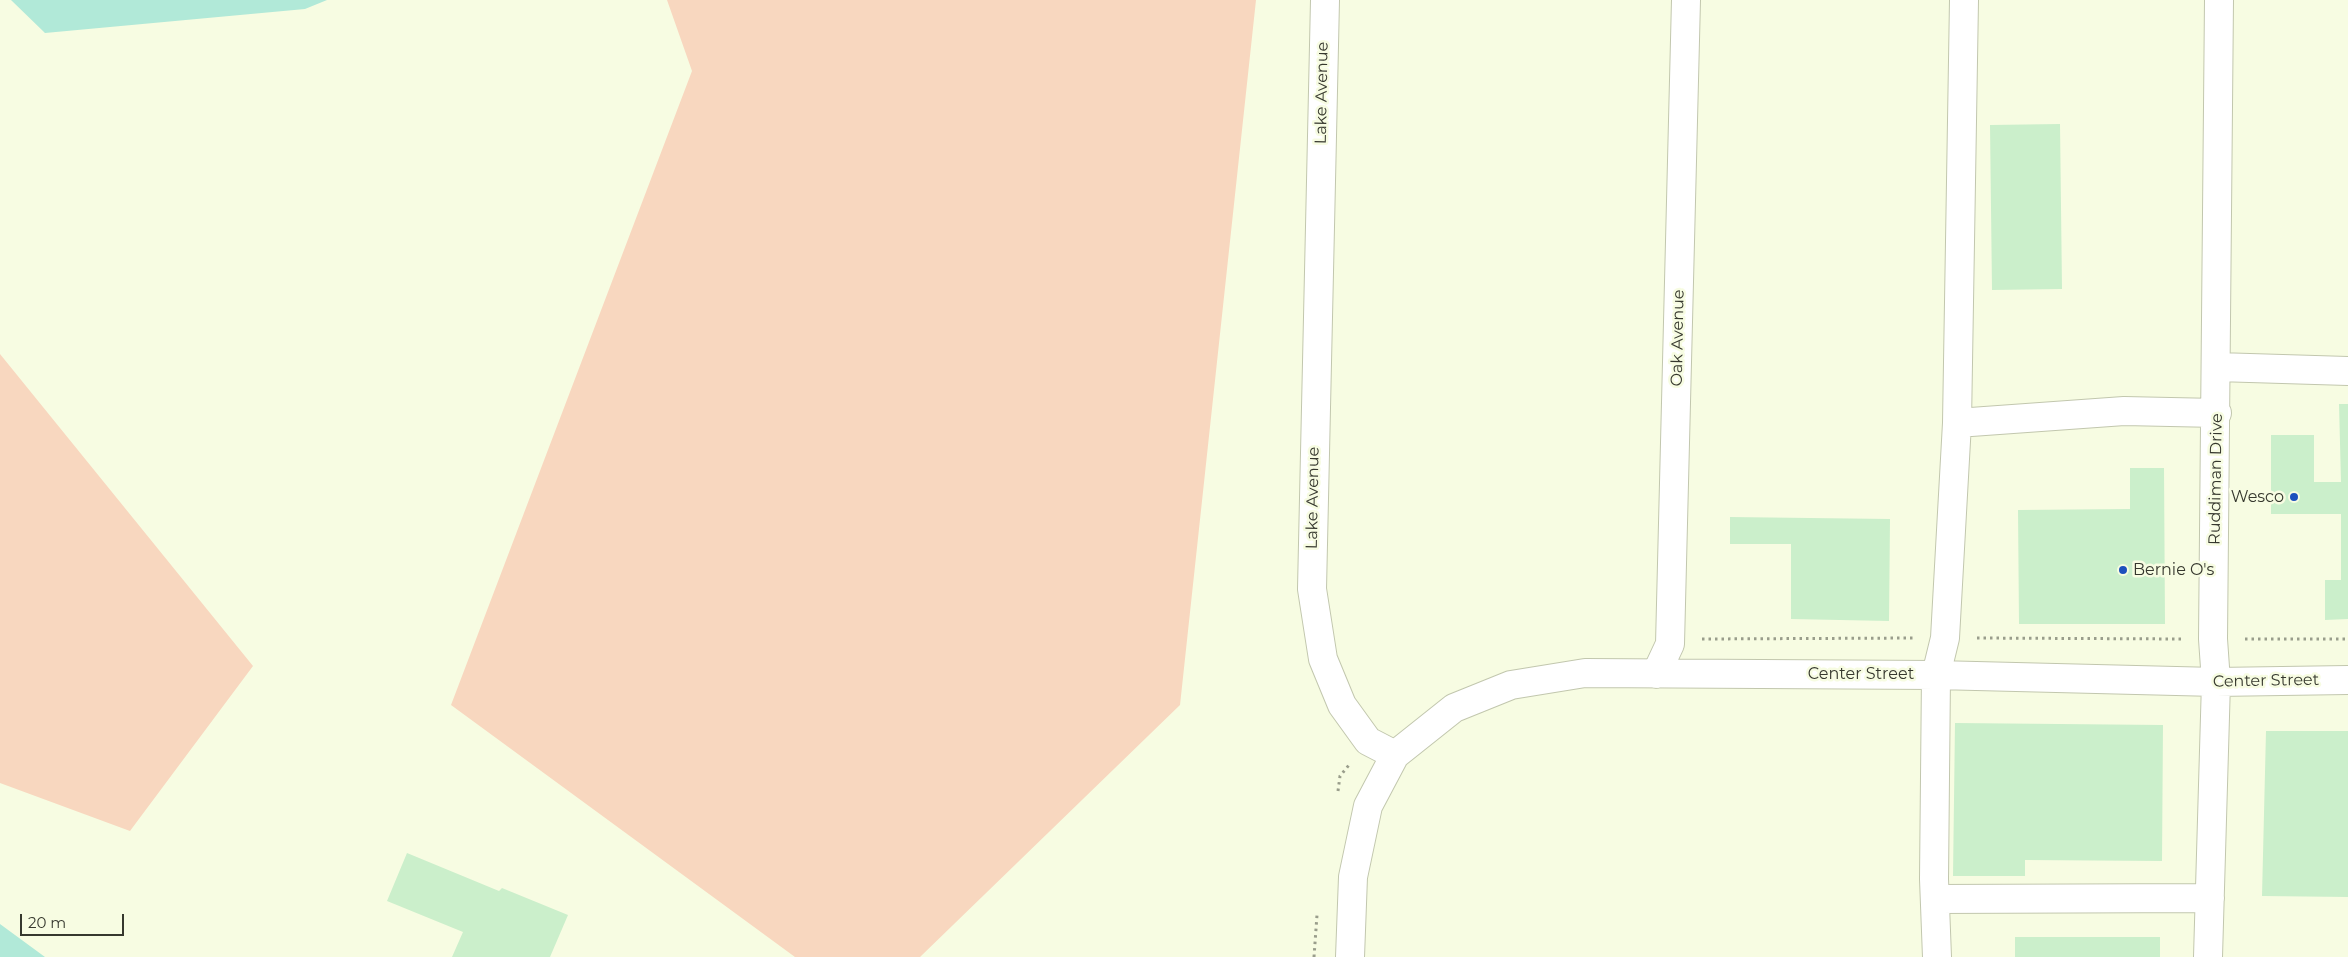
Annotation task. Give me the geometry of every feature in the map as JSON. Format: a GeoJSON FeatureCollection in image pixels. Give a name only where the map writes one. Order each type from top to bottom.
{"type":"FeatureCollection","features":[{"type":"Feature","properties":{"kind":"street","name":"Lake Avenue"},"geometry":{"type":"LineString","coordinates":[[1324,0],[1312,589],[1323,659],[1342,705],[1368,741],[1395,755]]}},
{"type":"Feature","properties":{"kind":"street","name":"Oak Avenue"},"geometry":{"type":"LineString","coordinates":[[1656,674],[1670,644],[1686,0]]}},
{"type":"Feature","properties":{"kind":"street"},"geometry":{"type":"LineString","coordinates":[[1937,957],[1934,879],[1936,675],[1945,638],[1957,422],[1964,0]]}},
{"type":"Feature","properties":{"kind":"street","name":"Ruddiman Drive"},"geometry":{"type":"LineString","coordinates":[[2208,957],[2216,682],[2213,639],[2217,413],[2219,0]]}},
{"type":"Feature","properties":{"kind":"street"},"geometry":{"type":"LineString","coordinates":[[2217,367],[2348,371]]}},
{"type":"Feature","properties":{"kind":"street"},"geometry":{"type":"LineString","coordinates":[[1957,422],[2124,411],[2217,413]]}},
{"type":"Feature","properties":{"kind":"street","name":"Center Street"},"geometry":{"type":"LineString","coordinates":[[1395,755],[1454,708],[1511,685],[1585,673],[1936,675],[2216,682],[2348,680]]}},
{"type":"Feature","properties":{"kind":"street"},"geometry":{"type":"LineString","coordinates":[[1350,957],[1353,877],[1368,806],[1395,755]]}},
{"type":"Feature","properties":{"kind":"street"},"geometry":{"type":"LineString","coordinates":[[1936,899],[2210,898]]}},
{"type":"Feature","properties":{"kind":"path"},"geometry":{"type":"LineString","coordinates":[[2213,639],[2348,639]]}},
{"type":"Feature","properties":{"kind":"shaded area"},"geometry":{"type":"Polygon","coordinates":[[[667,0],[1256,0],[1180,705],[920,957],[795,957],[451,705],[692,71],[667,0]]]}},
{"type":"Feature","properties":{"kind":"shaded area"},"geometry":{"type":"Polygon","coordinates":[[[0,354],[253,666],[130,831],[0,783],[0,354]]]}},
{"type":"Feature","properties":{"kind":"water"},"geometry":{"type":"Polygon","coordinates":[[[11,0],[327,0],[305,9],[45,33],[11,0]]]}},
{"type":"Feature","properties":{"kind":"water"},"geometry":{"type":"Polygon","coordinates":[[[0,924],[45,957],[0,957],[0,924]]]}},
{"type":"Feature","properties":{"kind":"building"},"geometry":{"type":"Polygon","coordinates":[[[2060,124],[2062,289],[1992,290],[1990,125],[2060,124]]]}},
{"type":"Feature","properties":{"kind":"building"},"geometry":{"type":"Polygon","coordinates":[[[2339,404],[2348,404],[2348,619],[2325,620],[2325,580],[2341,580],[2341,514],[2271,514],[2271,435],[2314,435],[2314,482],[2341,482],[2339,404]]]}},
{"type":"Feature","properties":{"kind":"building"},"geometry":{"type":"Polygon","coordinates":[[[2130,468],[2164,468],[2165,624],[2019,624],[2018,510],[2130,509],[2130,468]]]}},
{"type":"Feature","properties":{"kind":"building"},"geometry":{"type":"Polygon","coordinates":[[[1730,517],[1890,519],[1889,621],[1791,619],[1791,544],[1730,544],[1730,517]]]}},
{"type":"Feature","properties":{"kind":"building"},"geometry":{"type":"Polygon","coordinates":[[[1955,723],[2163,725],[2162,861],[2025,860],[2025,876],[1953,876],[1955,723]]]}},
{"type":"Feature","properties":{"kind":"building"},"geometry":{"type":"Polygon","coordinates":[[[2266,731],[2348,731],[2348,897],[2262,896],[2266,731]]]}},
{"type":"Feature","properties":{"kind":"building"},"geometry":{"type":"Polygon","coordinates":[[[407,853],[499,891],[502,888],[568,915],[550,957],[452,957],[463,932],[387,901],[407,853]]]}},
{"type":"Feature","properties":{"kind":"building"},"geometry":{"type":"Polygon","coordinates":[[[2015,937],[2160,937],[2160,957],[2015,957],[2015,937]]]}},
{"type":"Feature","properties":{"kind":"place","name":"Wesco"},"geometry":{"type":"Point","coordinates":[2294,497]}},
{"type":"Feature","properties":{"kind":"place","name":"Bernie O's"},"geometry":{"type":"Point","coordinates":[2123,570]}}]}
